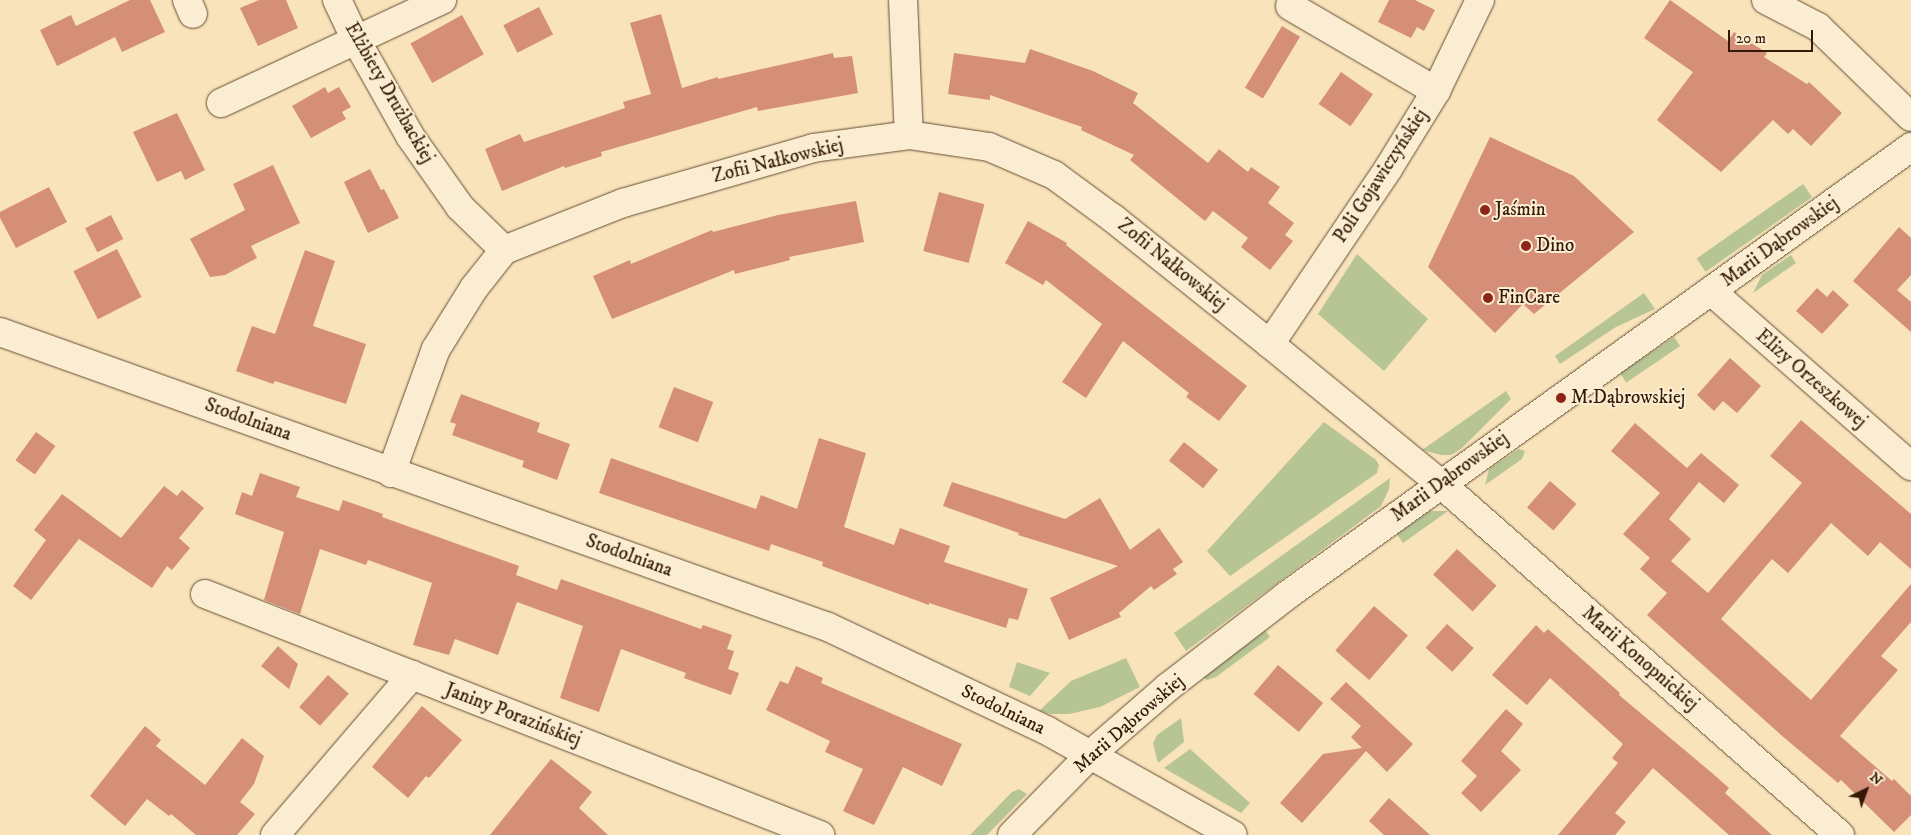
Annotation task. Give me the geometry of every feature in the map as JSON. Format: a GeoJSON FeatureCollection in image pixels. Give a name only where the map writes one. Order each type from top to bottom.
{"type":"FeatureCollection","features":[{"type":"Feature","properties":{"kind":"street","name":"Elżbiety Drużbackiej"},"geometry":{"type":"LineString","coordinates":[[337,0],[356,40],[410,136],[460,207],[504,250]]}},
{"type":"Feature","properties":{"kind":"street"},"geometry":{"type":"LineString","coordinates":[[221,102],[442,0]]}},
{"type":"Feature","properties":{"kind":"street"},"geometry":{"type":"LineString","coordinates":[[904,0],[910,135]]}},
{"type":"Feature","properties":{"kind":"street","name":"Poli Gojawiczyńskiej"},"geometry":{"type":"LineString","coordinates":[[1270,344],[1388,169],[1436,91],[1480,0]]}},
{"type":"Feature","properties":{"kind":"street"},"geometry":{"type":"LineString","coordinates":[[1766,0],[1818,28],[1911,117]]}},
{"type":"Feature","properties":{"kind":"street"},"geometry":{"type":"LineString","coordinates":[[1290,6],[1436,91]]}},
{"type":"Feature","properties":{"kind":"street","name":"Zofii Nałkowskiej"},"geometry":{"type":"LineString","coordinates":[[504,250],[623,203],[804,151],[910,135],[988,147],[1054,175],[1114,219],[1440,483]]}},
{"type":"Feature","properties":{"kind":"street","name":"Marii Dąbrowskiej"},"geometry":{"type":"LineString","coordinates":[[1012,835],[1090,754],[1168,687],[1286,596],[1440,483],[1712,291],[1911,147]]}},
{"type":"Feature","properties":{"kind":"street"},"geometry":{"type":"LineString","coordinates":[[391,473],[436,349],[474,288],[504,250]]}},
{"type":"Feature","properties":{"kind":"street","name":"Elizy Orzeszkowej"},"geometry":{"type":"LineString","coordinates":[[1712,291],[1911,466]]}},
{"type":"Feature","properties":{"kind":"street","name":"Stodolniana"},"geometry":{"type":"LineString","coordinates":[[0,332],[179,394],[391,473],[828,627],[1026,720],[1234,835]]}},
{"type":"Feature","properties":{"kind":"street","name":"Marii Konopnickiej"},"geometry":{"type":"LineString","coordinates":[[1440,483],[1840,835]]}},
{"type":"Feature","properties":{"kind":"street","name":"Janiny Porazińskiej"},"geometry":{"type":"LineString","coordinates":[[205,594],[820,835]]}},
{"type":"Feature","properties":{"kind":"street"},"geometry":{"type":"LineString","coordinates":[[275,835],[412,675]]}},
{"type":"Feature","properties":{"kind":"green space"},"geometry":{"type":"Polygon","coordinates":[[[1803,184],[1812,197],[1706,272],[1697,259],[1803,184]]]}},
{"type":"Feature","properties":{"kind":"green space"},"geometry":{"type":"Polygon","coordinates":[[[1357,254],[1428,319],[1384,371],[1318,314],[1357,254]]]}},
{"type":"Feature","properties":{"kind":"green space"},"geometry":{"type":"Polygon","coordinates":[[[1791,255],[1796,263],[1753,293],[1762,275],[1791,255]]]}},
{"type":"Feature","properties":{"kind":"green space"},"geometry":{"type":"Polygon","coordinates":[[[1644,293],[1655,309],[1616,327],[1560,364],[1555,356],[1644,293]]]}},
{"type":"Feature","properties":{"kind":"green space"},"geometry":{"type":"Polygon","coordinates":[[[1674,337],[1680,346],[1626,382],[1620,373],[1674,337]]]}},
{"type":"Feature","properties":{"kind":"green space"},"geometry":{"type":"Polygon","coordinates":[[[1506,391],[1511,399],[1462,448],[1451,455],[1441,455],[1422,450],[1506,391]]]}},
{"type":"Feature","properties":{"kind":"green space"},"geometry":{"type":"Polygon","coordinates":[[[1324,422],[1376,460],[1379,465],[1377,473],[1230,576],[1207,551],[1324,422]]]}},
{"type":"Feature","properties":{"kind":"green space"},"geometry":{"type":"Polygon","coordinates":[[[1519,449],[1525,451],[1522,459],[1485,485],[1489,469],[1519,449]]]}},
{"type":"Feature","properties":{"kind":"green space"},"geometry":{"type":"Polygon","coordinates":[[[1390,478],[1389,489],[1381,506],[1186,651],[1174,633],[1390,478]]]}},
{"type":"Feature","properties":{"kind":"green space"},"geometry":{"type":"Polygon","coordinates":[[[1430,511],[1448,511],[1403,543],[1397,534],[1430,511]]]}},
{"type":"Feature","properties":{"kind":"green space"},"geometry":{"type":"Polygon","coordinates":[[[1265,630],[1270,637],[1216,677],[1207,680],[1203,677],[1265,630]]]}},
{"type":"Feature","properties":{"kind":"green space"},"geometry":{"type":"Polygon","coordinates":[[[1126,658],[1140,687],[1100,707],[1069,714],[1052,714],[1039,711],[1071,681],[1126,658]]]}},
{"type":"Feature","properties":{"kind":"green space"},"geometry":{"type":"Polygon","coordinates":[[[1017,662],[1050,673],[1030,696],[1009,687],[1017,662]]]}},
{"type":"Feature","properties":{"kind":"green space"},"geometry":{"type":"Polygon","coordinates":[[[1181,718],[1184,742],[1158,763],[1153,743],[1157,735],[1181,718]]]}},
{"type":"Feature","properties":{"kind":"green space"},"geometry":{"type":"Polygon","coordinates":[[[1190,749],[1250,803],[1241,813],[1164,768],[1190,749]]]}},
{"type":"Feature","properties":{"kind":"green space"},"geometry":{"type":"Polygon","coordinates":[[[1019,789],[1027,794],[987,835],[970,835],[1012,792],[1019,789]]]}},
{"type":"Feature","properties":{"kind":"building"},"geometry":{"type":"Polygon","coordinates":[[[130,0],[150,0],[165,32],[122,52],[115,37],[57,66],[40,30],[71,15],[76,26],[130,0]]]}},
{"type":"Feature","properties":{"kind":"building"},"geometry":{"type":"Polygon","coordinates":[[[259,0],[286,0],[298,28],[258,46],[240,8],[259,0]]]}},
{"type":"Feature","properties":{"kind":"building"},"geometry":{"type":"Polygon","coordinates":[[[1389,0],[1415,0],[1435,10],[1424,31],[1417,27],[1411,38],[1378,22],[1389,0]]]}},
{"type":"Feature","properties":{"kind":"building"},"geometry":{"type":"Polygon","coordinates":[[[1670,0],[1728,41],[1734,32],[1767,53],[1764,57],[1807,84],[1809,82],[1842,113],[1811,146],[1793,129],[1788,134],[1773,120],[1721,172],[1657,120],[1693,72],[1644,38],[1670,0]]]}},
{"type":"Feature","properties":{"kind":"building"},"geometry":{"type":"Polygon","coordinates":[[[539,7],[553,35],[517,53],[503,25],[539,7]]]}},
{"type":"Feature","properties":{"kind":"building"},"geometry":{"type":"Polygon","coordinates":[[[661,14],[682,88],[718,77],[718,79],[833,53],[834,58],[852,56],[858,93],[758,111],[757,107],[601,152],[602,156],[565,168],[564,166],[502,191],[485,149],[520,134],[524,142],[625,108],[623,102],[651,94],[630,23],[661,14]]]}},
{"type":"Feature","properties":{"kind":"building"},"geometry":{"type":"Polygon","coordinates":[[[462,15],[484,54],[432,83],[410,44],[462,15]]]}},
{"type":"Feature","properties":{"kind":"building"},"geometry":{"type":"Polygon","coordinates":[[[1282,26],[1300,37],[1263,99],[1245,88],[1282,26]]]}},
{"type":"Feature","properties":{"kind":"building"},"geometry":{"type":"Polygon","coordinates":[[[1030,49],[1093,71],[1138,93],[1133,103],[1208,163],[1219,149],[1248,172],[1251,167],[1280,187],[1268,203],[1294,223],[1285,235],[1293,241],[1270,270],[1241,247],[1248,238],[1213,211],[1205,221],[1130,160],[1134,155],[1081,130],[1082,127],[990,95],[990,100],[948,94],[954,53],[1025,63],[1030,49]]]}},
{"type":"Feature","properties":{"kind":"building"},"geometry":{"type":"Polygon","coordinates":[[[1341,72],[1373,94],[1351,126],[1319,104],[1341,72]]]}},
{"type":"Feature","properties":{"kind":"building"},"geometry":{"type":"Polygon","coordinates":[[[325,87],[328,93],[339,87],[351,107],[342,112],[346,119],[311,138],[292,106],[325,87]]]}},
{"type":"Feature","properties":{"kind":"building"},"geometry":{"type":"Polygon","coordinates":[[[177,113],[205,170],[185,180],[181,171],[157,182],[133,132],[177,113]]]}},
{"type":"Feature","properties":{"kind":"building"},"geometry":{"type":"Polygon","coordinates":[[[1490,137],[1574,176],[1634,232],[1534,314],[1523,304],[1495,333],[1428,267],[1490,137]]]}},
{"type":"Feature","properties":{"kind":"building"},"geometry":{"type":"Polygon","coordinates":[[[273,165],[300,223],[251,246],[257,258],[225,275],[210,277],[190,239],[245,210],[233,184],[273,165]]]}},
{"type":"Feature","properties":{"kind":"building"},"geometry":{"type":"Polygon","coordinates":[[[370,169],[381,190],[384,189],[399,218],[368,233],[344,182],[370,169]]]}},
{"type":"Feature","properties":{"kind":"building"},"geometry":{"type":"Polygon","coordinates":[[[49,187],[67,222],[16,248],[0,218],[0,212],[49,187]]]}},
{"type":"Feature","properties":{"kind":"building"},"geometry":{"type":"Polygon","coordinates":[[[939,192],[984,204],[969,263],[923,251],[939,192]]]}},
{"type":"Feature","properties":{"kind":"building"},"geometry":{"type":"Polygon","coordinates":[[[856,201],[864,242],[789,257],[790,260],[735,274],[734,270],[612,319],[593,276],[630,260],[631,264],[712,230],[713,232],[778,215],[856,201]]]}},
{"type":"Feature","properties":{"kind":"building"},"geometry":{"type":"Polygon","coordinates":[[[111,215],[123,239],[97,252],[85,228],[111,215]]]}},
{"type":"Feature","properties":{"kind":"building"},"geometry":{"type":"Polygon","coordinates":[[[1028,221],[1067,243],[1066,245],[1247,386],[1219,421],[1186,397],[1189,393],[1123,341],[1086,398],[1062,382],[1102,324],[1046,280],[1043,285],[1005,263],[1028,221]]]}},
{"type":"Feature","properties":{"kind":"building"},"geometry":{"type":"Polygon","coordinates":[[[1899,227],[1911,238],[1911,275],[1897,290],[1911,302],[1911,332],[1853,281],[1899,227]]]}},
{"type":"Feature","properties":{"kind":"building"},"geometry":{"type":"Polygon","coordinates":[[[117,249],[142,297],[98,319],[73,271],[117,249]]]}},
{"type":"Feature","properties":{"kind":"building"},"geometry":{"type":"Polygon","coordinates":[[[305,250],[335,261],[313,326],[366,344],[346,404],[275,381],[273,384],[236,371],[252,326],[275,334],[305,250]]]}},
{"type":"Feature","properties":{"kind":"building"},"geometry":{"type":"Polygon","coordinates":[[[1817,288],[1827,297],[1833,290],[1849,305],[1822,334],[1796,311],[1817,288]]]}},
{"type":"Feature","properties":{"kind":"building"},"geometry":{"type":"Polygon","coordinates":[[[1730,358],[1761,386],[1737,413],[1723,401],[1714,411],[1697,395],[1730,358]]]}},
{"type":"Feature","properties":{"kind":"building"},"geometry":{"type":"Polygon","coordinates":[[[674,387],[713,402],[698,442],[659,427],[674,387]]]}},
{"type":"Feature","properties":{"kind":"building"},"geometry":{"type":"Polygon","coordinates":[[[461,394],[540,423],[537,432],[570,444],[557,480],[522,467],[524,461],[452,435],[456,424],[450,422],[461,394]]]}},
{"type":"Feature","properties":{"kind":"building"},"geometry":{"type":"Polygon","coordinates":[[[1801,420],[1911,514],[1911,569],[1880,542],[1868,556],[1831,523],[1788,573],[1772,559],[1721,619],[1811,700],[1911,584],[1911,622],[1881,656],[1898,670],[1840,736],[1892,781],[1894,779],[1911,796],[1911,815],[1894,832],[1841,780],[1838,783],[1781,735],[1647,615],[1667,593],[1640,569],[1650,558],[1623,534],[1660,493],[1611,451],[1635,423],[1687,468],[1701,453],[1739,485],[1724,503],[1699,482],[1669,519],[1691,539],[1671,561],[1708,593],[1802,483],[1770,456],[1801,420]]]}},
{"type":"Feature","properties":{"kind":"building"},"geometry":{"type":"Polygon","coordinates":[[[36,432],[55,446],[35,474],[15,460],[36,432]]]}},
{"type":"Feature","properties":{"kind":"building"},"geometry":{"type":"Polygon","coordinates":[[[819,438],[866,453],[844,527],[894,545],[900,528],[950,546],[944,562],[1028,589],[1018,620],[1009,618],[1006,628],[929,603],[929,605],[822,566],[823,562],[771,544],[769,551],[599,493],[611,458],[756,509],[761,495],[797,509],[819,438]]]}},
{"type":"Feature","properties":{"kind":"building"},"geometry":{"type":"Polygon","coordinates":[[[1184,442],[1218,470],[1203,488],[1169,461],[1184,442]]]}},
{"type":"Feature","properties":{"kind":"building"},"geometry":{"type":"Polygon","coordinates":[[[260,473],[300,487],[296,497],[339,511],[343,500],[383,514],[382,517],[519,566],[516,575],[557,590],[561,579],[701,629],[703,625],[732,635],[727,649],[734,651],[728,669],[739,673],[731,695],[684,678],[686,673],[621,649],[599,712],[560,698],[583,626],[517,602],[498,655],[455,639],[449,655],[413,645],[432,583],[368,560],[366,565],[320,549],[300,614],[264,600],[284,532],[235,514],[242,492],[252,496],[260,473]]]}},
{"type":"Feature","properties":{"kind":"building"},"geometry":{"type":"Polygon","coordinates":[[[1550,481],[1576,504],[1553,530],[1527,507],[1550,481]]]}},
{"type":"Feature","properties":{"kind":"building"},"geometry":{"type":"Polygon","coordinates":[[[952,482],[1065,519],[1100,498],[1130,550],[1159,528],[1183,562],[1173,569],[1177,574],[1154,590],[1151,586],[1119,613],[1121,617],[1069,640],[1050,598],[1118,566],[1018,535],[1019,533],[943,506],[952,482]]]}},
{"type":"Feature","properties":{"kind":"building"},"geometry":{"type":"Polygon","coordinates":[[[164,486],[177,496],[182,490],[204,508],[179,538],[190,548],[172,570],[167,566],[152,588],[79,539],[31,600],[13,586],[46,540],[34,530],[62,494],[121,538],[164,486]]]}},
{"type":"Feature","properties":{"kind":"building"},"geometry":{"type":"Polygon","coordinates":[[[1457,549],[1496,586],[1473,611],[1433,575],[1457,549]]]}},
{"type":"Feature","properties":{"kind":"building"},"geometry":{"type":"Polygon","coordinates":[[[1374,606],[1408,636],[1369,680],[1335,651],[1374,606]]]}},
{"type":"Feature","properties":{"kind":"building"},"geometry":{"type":"Polygon","coordinates":[[[1447,624],[1474,648],[1452,672],[1426,648],[1447,624]]]}},
{"type":"Feature","properties":{"kind":"building"},"geometry":{"type":"Polygon","coordinates":[[[1536,625],[1544,633],[1548,629],[1620,693],[1619,695],[1729,788],[1725,793],[1772,835],[1729,835],[1653,768],[1615,813],[1626,822],[1615,835],[1558,835],[1618,763],[1612,758],[1623,744],[1550,678],[1527,705],[1492,675],[1536,625]]]}},
{"type":"Feature","properties":{"kind":"building"},"geometry":{"type":"Polygon","coordinates":[[[278,646],[298,664],[289,689],[261,666],[278,646]]]}},
{"type":"Feature","properties":{"kind":"building"},"geometry":{"type":"Polygon","coordinates":[[[1278,665],[1323,703],[1299,732],[1254,694],[1278,665]]]}},
{"type":"Feature","properties":{"kind":"building"},"geometry":{"type":"Polygon","coordinates":[[[796,666],[823,678],[821,683],[962,744],[942,786],[903,767],[874,825],[843,811],[863,769],[825,752],[830,741],[766,710],[780,681],[788,684],[796,666]]]}},
{"type":"Feature","properties":{"kind":"building"},"geometry":{"type":"Polygon","coordinates":[[[328,675],[349,694],[320,726],[299,707],[328,675]]]}},
{"type":"Feature","properties":{"kind":"building"},"geometry":{"type":"Polygon","coordinates":[[[1346,682],[1413,744],[1387,772],[1366,751],[1302,823],[1280,803],[1323,754],[1362,748],[1351,737],[1361,726],[1330,699],[1346,682]]]}},
{"type":"Feature","properties":{"kind":"building"},"geometry":{"type":"Polygon","coordinates":[[[422,706],[462,740],[429,778],[426,776],[408,798],[372,767],[422,706]]]}},
{"type":"Feature","properties":{"kind":"building"},"geometry":{"type":"Polygon","coordinates":[[[1506,709],[1523,724],[1501,751],[1521,770],[1481,812],[1461,793],[1477,776],[1461,761],[1506,709]]]}},
{"type":"Feature","properties":{"kind":"building"},"geometry":{"type":"Polygon","coordinates":[[[145,726],[161,740],[156,746],[205,785],[242,738],[264,756],[254,784],[240,802],[255,814],[237,835],[196,835],[171,814],[169,816],[147,799],[125,826],[90,796],[145,726]]]}},
{"type":"Feature","properties":{"kind":"building"},"geometry":{"type":"Polygon","coordinates":[[[551,759],[592,792],[579,808],[608,835],[490,835],[551,759]]]}},
{"type":"Feature","properties":{"kind":"building"},"geometry":{"type":"Polygon","coordinates":[[[1389,798],[1430,835],[1384,835],[1369,821],[1389,798]]]}},
{"type":"Feature","properties":{"kind":"place","name":"Jaśmin"},"geometry":{"type":"Point","coordinates":[1485,210]}},
{"type":"Feature","properties":{"kind":"place","name":"Dino"},"geometry":{"type":"Point","coordinates":[1526,246]}},
{"type":"Feature","properties":{"kind":"place","name":"FinCare"},"geometry":{"type":"Point","coordinates":[1488,298]}},
{"type":"Feature","properties":{"kind":"place","name":"M.Dąbrowskiej"},"geometry":{"type":"Point","coordinates":[1561,398]}}]}
